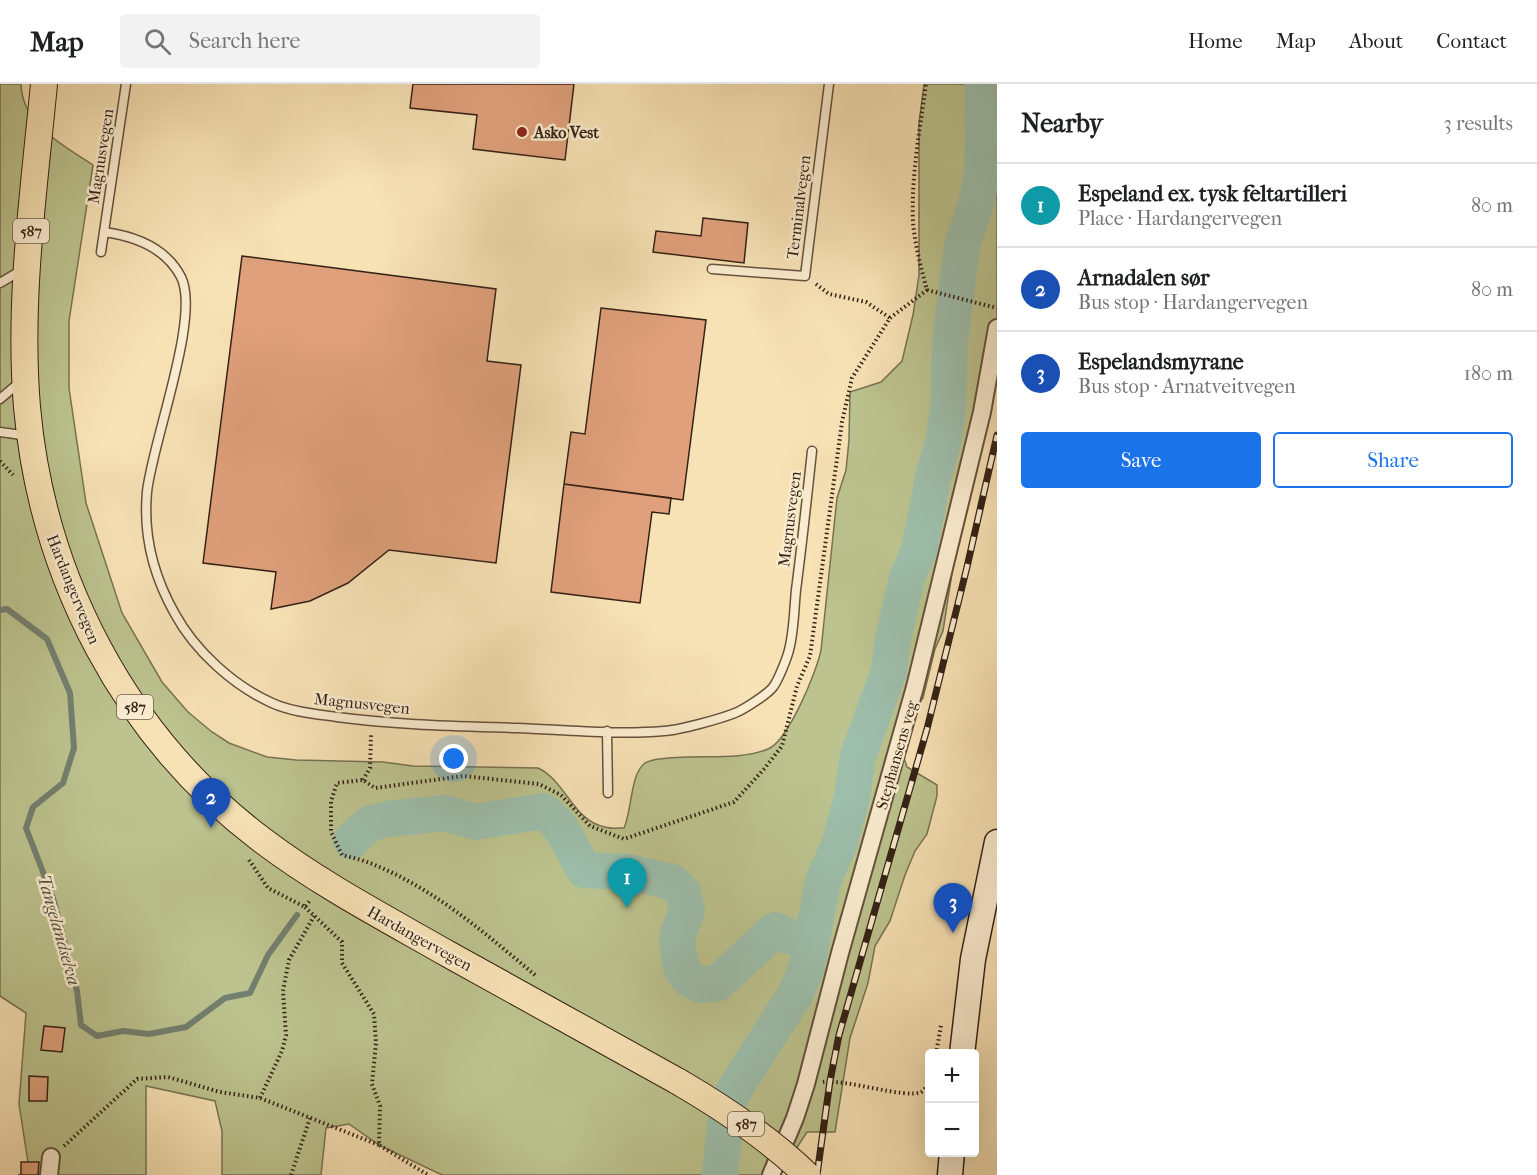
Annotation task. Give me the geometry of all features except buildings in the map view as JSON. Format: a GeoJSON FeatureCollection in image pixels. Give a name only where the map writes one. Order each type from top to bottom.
{"type":"FeatureCollection","features":[{"type":"Feature","properties":{"kind":"main road","name":"Hardangervegen"},"geometry":{"type":"LineString","coordinates":[[44,84],[28,268],[25,335],[25,378],[30,437],[42,504],[68,583],[94,641],[121,687],[153,733],[172,757],[204,789],[262,840],[352,900],[716,1103],[772,1143],[807,1175]]}},
{"type":"Feature","properties":{"kind":"main road"},"geometry":{"type":"LineString","coordinates":[[962,1049],[973,959],[997,842]]}},
{"type":"Feature","properties":{"kind":"main road"},"geometry":{"type":"LineString","coordinates":[[950,1175],[952,1157]]}},
{"type":"Feature","properties":{"kind":"street","name":"Stephansens veg"},"geometry":{"type":"LineString","coordinates":[[771,1175],[795,1118],[806,1084],[840,953],[915,687],[982,412],[997,328]]}},
{"type":"Feature","properties":{"kind":"street"},"geometry":{"type":"LineString","coordinates":[[49,1175],[51,1158]]}},
{"type":"Feature","properties":{"kind":"lane","name":"Magnusvegen"},"geometry":{"type":"LineString","coordinates":[[101,252],[126,84]]}},
{"type":"Feature","properties":{"kind":"lane","name":"Terminalvegen"},"geometry":{"type":"LineString","coordinates":[[712,269],[805,276],[829,84]]}},
{"type":"Feature","properties":{"kind":"lane","name":"Magnusvegen"},"geometry":{"type":"LineString","coordinates":[[104,232],[123,235],[146,243],[170,262],[182,279],[186,293],[187,312],[182,339],[147,491],[146,522],[159,581],[176,616],[190,637],[224,671],[249,690],[274,704],[308,713],[371,721],[607,731],[667,731],[738,712],[773,687],[789,650],[812,451]]}},
{"type":"Feature","properties":{"kind":"lane"},"geometry":{"type":"LineString","coordinates":[[0,283],[28,268]]}},
{"type":"Feature","properties":{"kind":"lane"},"geometry":{"type":"LineString","coordinates":[[0,399],[25,378]]}},
{"type":"Feature","properties":{"kind":"lane"},"geometry":{"type":"LineString","coordinates":[[0,432],[30,437]]}},
{"type":"Feature","properties":{"kind":"lane"},"geometry":{"type":"LineString","coordinates":[[607,731],[608,793]]}},
{"type":"Feature","properties":{"kind":"path"},"geometry":{"type":"LineString","coordinates":[[926,84],[914,185],[913,222],[917,255],[927,290]]}},
{"type":"Feature","properties":{"kind":"path"},"geometry":{"type":"LineString","coordinates":[[805,276],[830,294],[866,302],[890,318]]}},
{"type":"Feature","properties":{"kind":"path"},"geometry":{"type":"LineString","coordinates":[[927,290],[997,308]]}},
{"type":"Feature","properties":{"kind":"path"},"geometry":{"type":"LineString","coordinates":[[541,980],[471,921],[426,891],[376,865],[342,855],[332,832],[332,801],[337,783],[363,780],[375,788],[464,776],[539,784],[561,795],[590,826],[624,839],[734,802],[782,746],[797,686],[810,656],[848,388],[890,318],[927,290]]}},
{"type":"Feature","properties":{"kind":"path"},"geometry":{"type":"LineString","coordinates":[[363,780],[370,768],[371,721]]}},
{"type":"Feature","properties":{"kind":"path"},"geometry":{"type":"LineString","coordinates":[[248,858],[268,888],[305,907],[342,942],[342,963],[374,1014],[375,1043],[372,1084],[380,1106],[379,1145]]}},
{"type":"Feature","properties":{"kind":"path"},"geometry":{"type":"LineString","coordinates":[[305,907],[313,896]]}},
{"type":"Feature","properties":{"kind":"path"},"geometry":{"type":"LineString","coordinates":[[260,1098],[282,1051],[286,1035],[283,991],[289,960],[314,916]]}},
{"type":"Feature","properties":{"kind":"path"},"geometry":{"type":"LineString","coordinates":[[51,1158],[136,1079],[168,1077],[220,1092],[260,1098],[379,1145],[428,1175]]}},
{"type":"Feature","properties":{"kind":"path"},"geometry":{"type":"LineString","coordinates":[[806,1084],[830,1081],[908,1094],[919,1093],[925,1088]]}},
{"type":"Feature","properties":{"kind":"path"},"geometry":{"type":"LineString","coordinates":[[291,1175],[310,1119]]}},
{"type":"Feature","properties":{"kind":"green space"},"geometry":{"type":"Polygon","coordinates":[[[0,84],[21,84],[28,111],[36,122],[57,141],[93,165],[69,321],[69,388],[86,503],[122,613],[162,682],[188,712],[212,732],[229,743],[267,757],[383,762],[413,766],[538,768],[556,782],[585,817],[607,828],[624,828],[634,784],[640,768],[645,763],[665,758],[738,756],[759,752],[776,743],[793,720],[814,673],[821,650],[837,498],[846,470],[850,392],[881,382],[902,361],[913,315],[919,275],[919,123],[924,84],[997,84],[997,374],[991,413],[978,440],[961,515],[943,631],[935,649],[923,698],[905,722],[902,740],[907,767],[937,785],[937,796],[927,834],[915,851],[890,921],[875,946],[868,983],[850,1038],[835,1132],[807,1132],[779,1175],[442,1175],[379,1145],[349,1124],[326,1128],[321,1175],[222,1175],[222,1131],[215,1101],[146,1086],[146,1175],[30,1175],[19,1104],[26,1013],[0,996],[0,84]]]}},
{"type":"Feature","properties":{"kind":"waterway"},"geometry":{"type":"LineString","coordinates":[[720,1175],[727,1105],[796,993],[807,966],[823,881],[839,845],[852,797],[858,756],[889,671],[893,639],[907,578],[919,550],[948,410],[950,342],[962,246],[977,200],[982,172],[983,84]]}},
{"type":"Feature","properties":{"kind":"waterway","name":"Tangelandselva"},"geometry":{"type":"LineString","coordinates":[[0,610],[7,609],[47,639],[70,693],[74,748],[63,783],[33,807],[26,828],[53,898],[77,991],[81,1025],[97,1036],[123,1031],[149,1034],[186,1027],[225,998],[250,993],[268,955],[297,915]]}},
{"type":"Feature","properties":{"kind":"waterway","name":"Tangelandselva"},"geometry":{"type":"LineString","coordinates":[[351,841],[369,824],[387,819],[445,813],[475,822],[543,811],[562,830],[584,870],[629,872],[672,882],[683,892],[687,911],[677,936],[679,957],[683,972],[689,979],[700,985],[718,983],[775,930],[790,937],[812,940]]}},
{"type":"Feature","properties":{"kind":"railway"},"geometry":{"type":"LineString","coordinates":[[817,1175],[839,1035],[927,729],[997,435]]}},
{"type":"Feature","properties":{"kind":"place","name":"Asko Vest"},"geometry":{"type":"Point","coordinates":[522,132]}},
{"type":"Feature","properties":{"kind":"place","name":"Arnadalen sør"},"geometry":{"type":"Point","coordinates":[211,828]}},
{"type":"Feature","properties":{"kind":"place","name":"Espeland ex. tysk feltartilleri"},"geometry":{"type":"Point","coordinates":[627,908]}},
{"type":"Feature","properties":{"kind":"place","name":"Espelandsmyrane"},"geometry":{"type":"Point","coordinates":[953,933]}}]}
